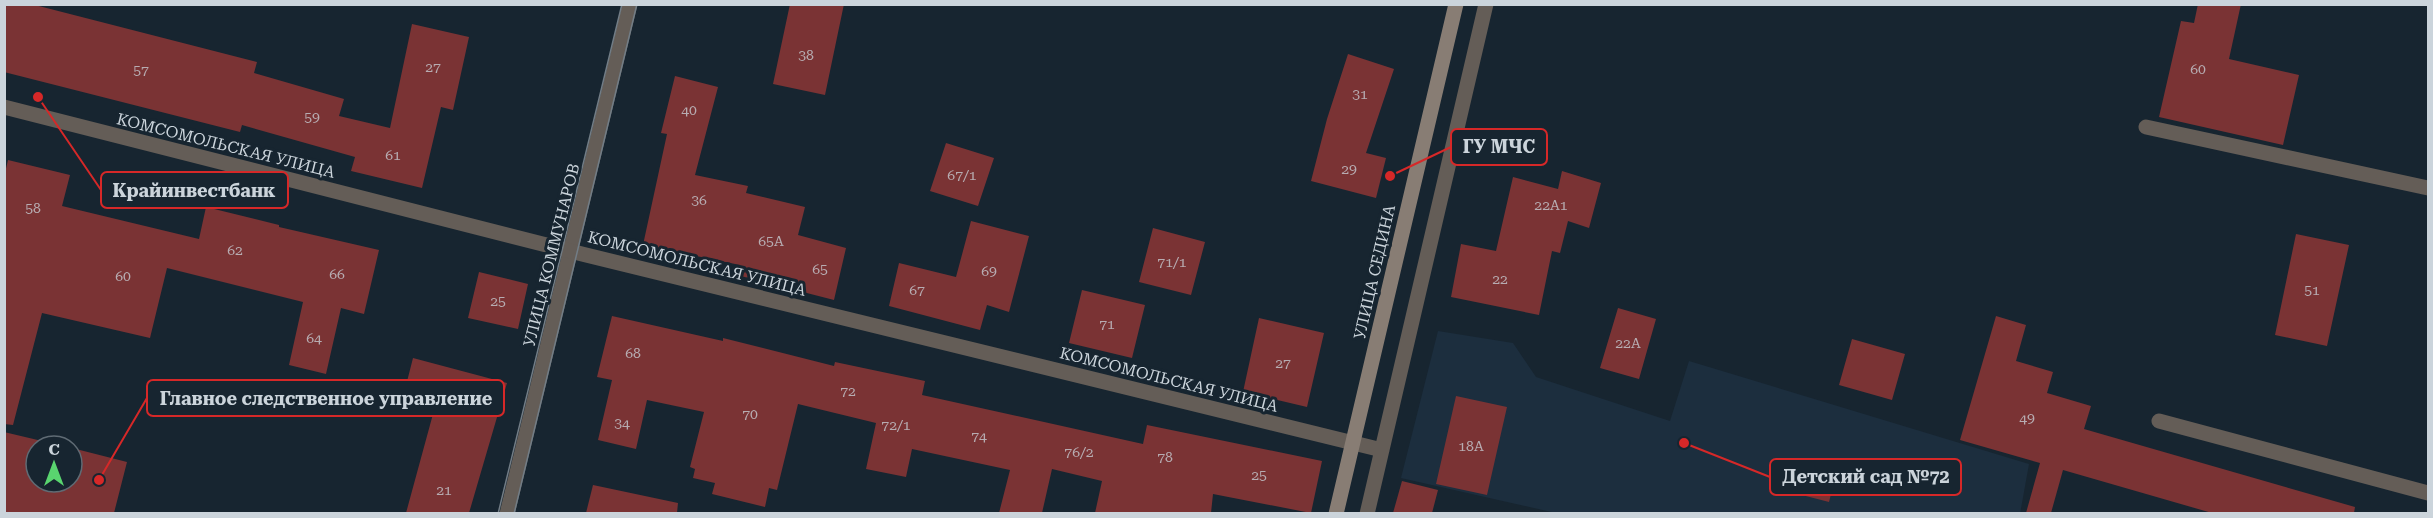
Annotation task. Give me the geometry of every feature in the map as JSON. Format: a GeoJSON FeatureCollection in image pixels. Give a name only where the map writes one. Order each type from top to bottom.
{"type":"FeatureCollection","features":[{"type":"Feature","properties":{"kind":"main road","name":"УЛИЦА СЕДИНА"},"geometry":{"type":"LineString","coordinates":[[1336,513],[1456,4]]}},
{"type":"Feature","properties":{"kind":"street","name":"УЛИЦА КОММУНАРОВ"},"geometry":{"type":"LineString","coordinates":[[507,513],[630,4]]}},
{"type":"Feature","properties":{"kind":"street"},"geometry":{"type":"LineString","coordinates":[[1367,513],[1486,4]]}},
{"type":"Feature","properties":{"kind":"street","name":"КОМСОМОЛЬСКАЯ УЛИЦА"},"geometry":{"type":"LineString","coordinates":[[4,107],[570,250],[1382,450]]}},
{"type":"Feature","properties":{"kind":"street"},"geometry":{"type":"LineString","coordinates":[[2146,127],[2428,188]]}},
{"type":"Feature","properties":{"kind":"street"},"geometry":{"type":"LineString","coordinates":[[2159,421],[2428,493]]}},
{"type":"Feature","properties":{"kind":"shaded area"},"geometry":{"type":"Polygon","coordinates":[[[1438,331],[1513,343],[1536,377],[1670,421],[1689,361],[2029,464],[2020,514],[1556,513],[1401,478],[1438,331]]]}},
{"type":"Feature","properties":{"kind":"building"},"geometry":{"type":"Polygon","coordinates":[[[4,4],[31,4],[257,62],[254,73],[344,99],[339,116],[390,128],[412,24],[469,37],[453,110],[441,107],[422,188],[351,171],[355,157],[242,125],[240,132],[4,72],[4,4]]]}},
{"type":"Feature","properties":{"kind":"building"},"geometry":{"type":"Polygon","coordinates":[[[790,4],[844,4],[825,95],[773,84],[790,4]]]}},
{"type":"Feature","properties":{"kind":"building"},"geometry":{"type":"Polygon","coordinates":[[[2198,4],[2241,4],[2229,59],[2299,75],[2283,145],[2159,117],[2181,21],[2194,23],[2198,4]]]}},
{"type":"Feature","properties":{"kind":"building"},"geometry":{"type":"Polygon","coordinates":[[[1348,54],[1394,69],[1366,153],[1386,158],[1376,198],[1311,181],[1327,119],[1348,54]]]}},
{"type":"Feature","properties":{"kind":"building"},"geometry":{"type":"Polygon","coordinates":[[[675,76],[718,87],[695,175],[748,186],[746,193],[805,207],[798,235],[846,248],[834,300],[737,275],[740,265],[643,245],[667,134],[661,133],[675,76]]]}},
{"type":"Feature","properties":{"kind":"building"},"geometry":{"type":"Polygon","coordinates":[[[946,143],[994,158],[978,206],[930,191],[946,143]]]}},
{"type":"Feature","properties":{"kind":"building"},"geometry":{"type":"Polygon","coordinates":[[[8,160],[70,175],[62,206],[199,239],[206,207],[279,225],[279,227],[379,250],[364,314],[341,308],[326,374],[289,365],[303,302],[167,268],[150,338],[42,313],[13,425],[4,424],[4,177],[8,160]]]}},
{"type":"Feature","properties":{"kind":"building"},"geometry":{"type":"Polygon","coordinates":[[[1562,171],[1601,183],[1589,228],[1568,221],[1560,253],[1552,251],[1539,315],[1451,297],[1461,244],[1496,251],[1513,177],[1558,189],[1562,171]]]}},
{"type":"Feature","properties":{"kind":"building"},"geometry":{"type":"Polygon","coordinates":[[[971,221],[1029,236],[1009,312],[987,305],[980,330],[889,306],[899,263],[956,277],[971,221]]]}},
{"type":"Feature","properties":{"kind":"building"},"geometry":{"type":"Polygon","coordinates":[[[1153,228],[1205,242],[1191,295],[1139,282],[1153,228]]]}},
{"type":"Feature","properties":{"kind":"building"},"geometry":{"type":"Polygon","coordinates":[[[2296,234],[2349,245],[2327,346],[2275,335],[2296,234]]]}},
{"type":"Feature","properties":{"kind":"building"},"geometry":{"type":"Polygon","coordinates":[[[479,272],[528,284],[518,329],[468,318],[479,272]]]}},
{"type":"Feature","properties":{"kind":"building"},"geometry":{"type":"Polygon","coordinates":[[[1082,290],[1145,305],[1132,358],[1069,343],[1082,290]]]}},
{"type":"Feature","properties":{"kind":"building"},"geometry":{"type":"Polygon","coordinates":[[[1618,308],[1656,319],[1639,379],[1600,368],[1618,308]]]}},
{"type":"Feature","properties":{"kind":"building"},"geometry":{"type":"Polygon","coordinates":[[[612,316],[723,341],[723,338],[834,366],[835,362],[925,381],[922,395],[1143,444],[1147,425],[1322,461],[1311,513],[1213,494],[1211,513],[1095,513],[1102,481],[1052,469],[1042,513],[999,513],[1010,470],[912,449],[906,477],[866,469],[876,423],[798,404],[777,490],[769,488],[765,507],[712,494],[715,483],[693,478],[695,469],[690,467],[704,412],[647,400],[636,449],[598,440],[612,380],[597,377],[612,316]]]}},
{"type":"Feature","properties":{"kind":"building"},"geometry":{"type":"Polygon","coordinates":[[[1996,316],[2026,325],[2016,361],[2053,372],[2047,393],[2091,406],[2084,429],[2355,507],[2354,513],[2212,513],[2063,470],[2051,513],[2026,513],[2040,463],[1960,440],[1996,316]]]}},
{"type":"Feature","properties":{"kind":"building"},"geometry":{"type":"Polygon","coordinates":[[[1259,318],[1324,333],[1307,407],[1243,392],[1259,318]]]}},
{"type":"Feature","properties":{"kind":"building"},"geometry":{"type":"Polygon","coordinates":[[[1852,339],[1905,354],[1892,400],[1839,385],[1852,339]]]}},
{"type":"Feature","properties":{"kind":"building"},"geometry":{"type":"Polygon","coordinates":[[[413,358],[507,383],[469,513],[406,513],[433,414],[401,405],[413,358]]]}},
{"type":"Feature","properties":{"kind":"building"},"geometry":{"type":"Polygon","coordinates":[[[1456,396],[1507,407],[1487,495],[1436,484],[1456,396]]]}},
{"type":"Feature","properties":{"kind":"building"},"geometry":{"type":"Polygon","coordinates":[[[4,432],[24,437],[24,494],[84,494],[84,451],[127,462],[114,513],[4,513],[4,432]]]}},
{"type":"Feature","properties":{"kind":"building"},"geometry":{"type":"Polygon","coordinates":[[[1807,459],[1838,466],[1829,502],[1798,494],[1807,459]]]}},
{"type":"Feature","properties":{"kind":"building"},"geometry":{"type":"Polygon","coordinates":[[[1402,481],[1438,490],[1432,513],[1393,513],[1402,481]]]}},
{"type":"Feature","properties":{"kind":"building"},"geometry":{"type":"Polygon","coordinates":[[[593,485],[678,503],[677,513],[586,513],[593,485]]]}},
{"type":"Feature","properties":{"kind":"tram line"},"geometry":{"type":"LineString","coordinates":[[498,514],[622,4]]}},
{"type":"Feature","properties":{"kind":"tram line"},"geometry":{"type":"LineString","coordinates":[[514,514],[637,4]]}},
{"type":"Feature","properties":{"kind":"place","name":"Крайинвестбанк"},"geometry":{"type":"Point","coordinates":[38,97]}},
{"type":"Feature","properties":{"kind":"place","name":"ГУ МЧС"},"geometry":{"type":"Point","coordinates":[1390,176]}},
{"type":"Feature","properties":{"kind":"place","name":"Детский сад №72"},"geometry":{"type":"Point","coordinates":[1684,443]}},
{"type":"Feature","properties":{"kind":"place","name":"Главное следственное управление"},"geometry":{"type":"Point","coordinates":[99,480]}}]}
